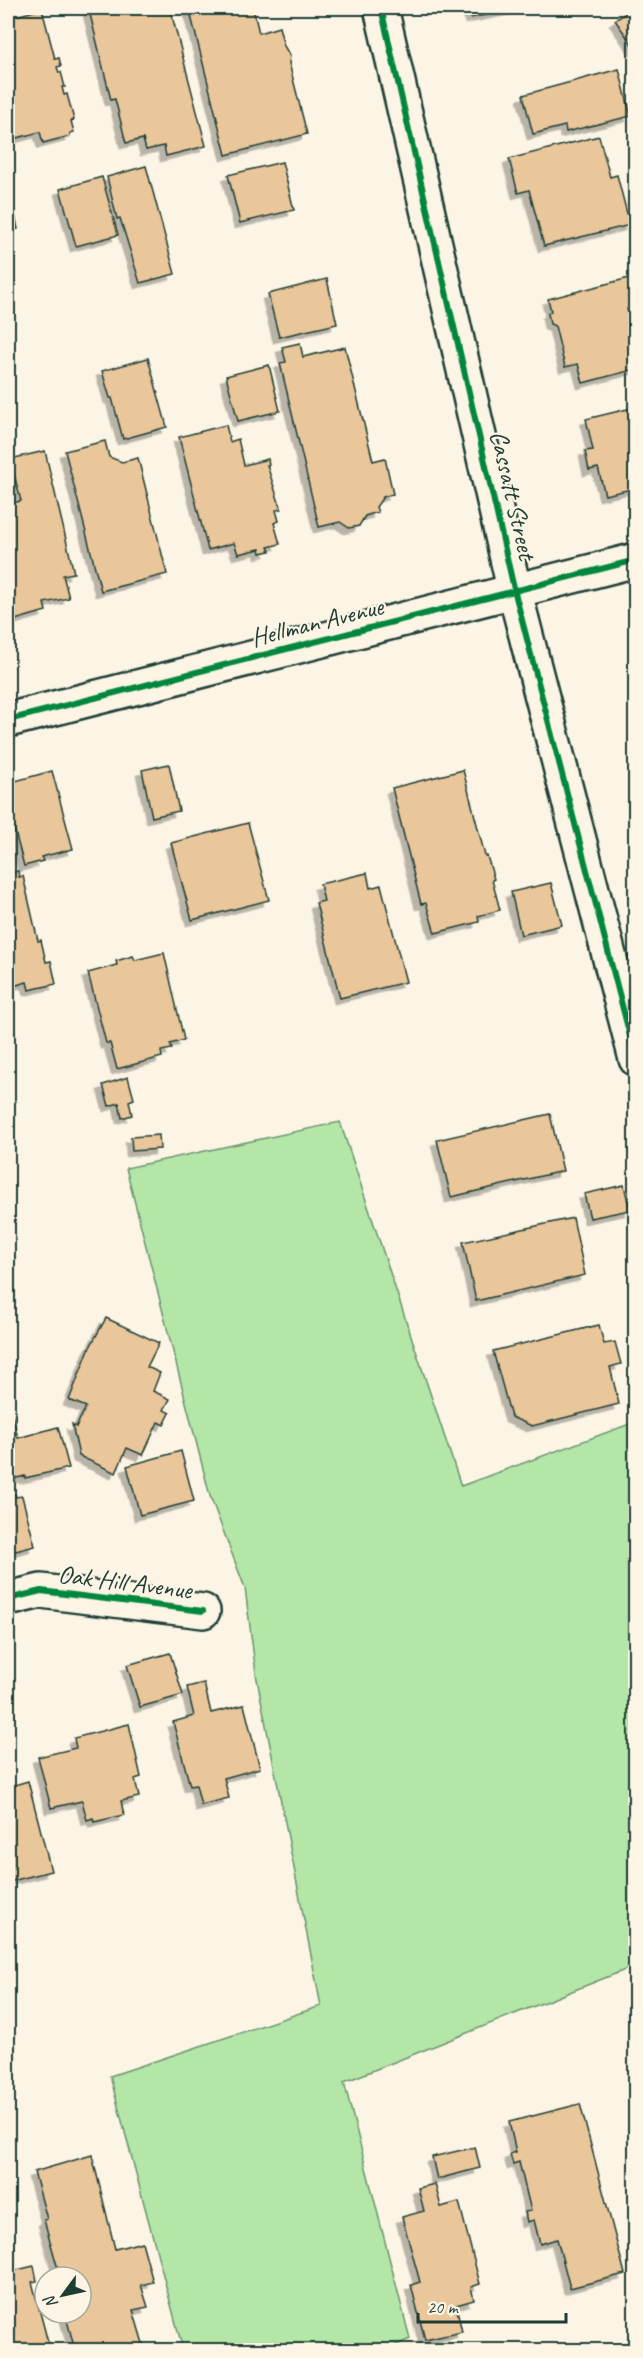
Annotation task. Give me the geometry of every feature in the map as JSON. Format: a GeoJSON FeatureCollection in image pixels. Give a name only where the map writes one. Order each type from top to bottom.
{"type":"FeatureCollection","features":[{"type":"Feature","properties":{"kind":"street","name":"Cassatt Street"},"geometry":{"type":"LineString","coordinates":[[381,8],[515,592],[636,1059]]}},
{"type":"Feature","properties":{"kind":"street","name":"Hellman Avenue"},"geometry":{"type":"LineString","coordinates":[[8,720],[636,560]]}},
{"type":"Feature","properties":{"kind":"street","name":"Oak Hill Avenue"},"geometry":{"type":"LineString","coordinates":[[8,1599],[41,1591],[203,1611]]}},
{"type":"Feature","properties":{"kind":"green space"},"geometry":{"type":"Polygon","coordinates":[[[340,1122],[461,1486],[635,1422],[635,1966],[344,2082],[410,2339],[385,2350],[183,2350],[110,2076],[321,2006],[256,1674],[245,1588],[210,1496],[126,1168],[340,1122]]]}},
{"type":"Feature","properties":{"kind":"building"},"geometry":{"type":"Polygon","coordinates":[[[97,8],[170,8],[206,146],[166,156],[164,146],[146,150],[143,139],[126,143],[115,99],[111,100],[89,10],[97,8]]]}},
{"type":"Feature","properties":{"kind":"building"},"geometry":{"type":"Polygon","coordinates":[[[189,8],[228,8],[229,10],[253,8],[259,33],[279,27],[284,46],[290,56],[289,63],[307,134],[226,155],[189,8]]]}},
{"type":"Feature","properties":{"kind":"building"},"geometry":{"type":"Polygon","coordinates":[[[468,8],[520,8],[471,18],[468,8]]]}},
{"type":"Feature","properties":{"kind":"building"},"geometry":{"type":"Polygon","coordinates":[[[636,8],[636,50],[615,20],[636,8]]]}},
{"type":"Feature","properties":{"kind":"building"},"geometry":{"type":"Polygon","coordinates":[[[42,9],[55,59],[59,58],[61,66],[57,67],[59,73],[61,72],[65,87],[62,87],[64,95],[67,94],[74,120],[71,121],[74,132],[70,133],[70,136],[43,143],[40,132],[13,139],[10,126],[8,127],[8,18],[42,9]]]}},
{"type":"Feature","properties":{"kind":"building"},"geometry":{"type":"Polygon","coordinates":[[[619,69],[631,116],[566,132],[565,126],[533,134],[523,95],[619,69]]]}},
{"type":"Feature","properties":{"kind":"building"},"geometry":{"type":"Polygon","coordinates":[[[599,136],[610,177],[617,175],[630,225],[544,246],[529,190],[518,193],[509,159],[599,136]]]}},
{"type":"Feature","properties":{"kind":"building"},"geometry":{"type":"Polygon","coordinates":[[[282,162],[294,210],[240,223],[228,175],[282,162]]]}},
{"type":"Feature","properties":{"kind":"building"},"geometry":{"type":"Polygon","coordinates":[[[146,166],[175,274],[140,283],[120,218],[117,219],[107,177],[146,166]]]}},
{"type":"Feature","properties":{"kind":"building"},"geometry":{"type":"Polygon","coordinates":[[[102,177],[118,235],[76,246],[60,189],[102,177]]]}},
{"type":"Feature","properties":{"kind":"building"},"geometry":{"type":"Polygon","coordinates":[[[12,200],[18,229],[8,232],[8,201],[12,200]]]}},
{"type":"Feature","properties":{"kind":"building"},"geometry":{"type":"Polygon","coordinates":[[[633,277],[636,306],[627,309],[628,312],[636,311],[636,322],[631,323],[636,341],[636,369],[583,383],[578,364],[565,367],[555,326],[550,324],[548,313],[551,311],[548,299],[633,277]]]}},
{"type":"Feature","properties":{"kind":"building"},"geometry":{"type":"Polygon","coordinates":[[[327,279],[337,324],[279,337],[268,294],[327,279]]]}},
{"type":"Feature","properties":{"kind":"building"},"geometry":{"type":"Polygon","coordinates":[[[300,343],[303,357],[345,347],[373,461],[385,458],[393,494],[383,497],[376,507],[378,512],[365,516],[359,526],[349,528],[340,522],[319,527],[280,363],[286,362],[282,347],[300,343]]]}},
{"type":"Feature","properties":{"kind":"building"},"geometry":{"type":"Polygon","coordinates":[[[148,358],[167,427],[123,439],[102,371],[148,358]]]}},
{"type":"Feature","properties":{"kind":"building"},"geometry":{"type":"Polygon","coordinates":[[[269,365],[280,411],[238,421],[226,376],[269,365]]]}},
{"type":"Feature","properties":{"kind":"building"},"geometry":{"type":"Polygon","coordinates":[[[636,407],[636,488],[605,495],[598,468],[589,470],[585,451],[593,450],[586,419],[636,407]]]}},
{"type":"Feature","properties":{"kind":"building"},"geometry":{"type":"Polygon","coordinates":[[[226,425],[230,442],[238,439],[244,465],[268,459],[269,465],[267,465],[281,509],[276,510],[279,521],[274,523],[280,544],[268,547],[270,551],[261,553],[260,549],[238,554],[234,543],[208,550],[179,437],[226,425]]]}},
{"type":"Feature","properties":{"kind":"building"},"geometry":{"type":"Polygon","coordinates":[[[105,441],[109,457],[122,462],[138,458],[167,574],[101,591],[65,451],[105,441]]]}},
{"type":"Feature","properties":{"kind":"building"},"geometry":{"type":"Polygon","coordinates":[[[45,451],[74,573],[63,575],[69,598],[44,603],[46,611],[15,620],[13,611],[8,612],[8,504],[21,501],[10,459],[45,451]]]}},
{"type":"Feature","properties":{"kind":"building"},"geometry":{"type":"Polygon","coordinates":[[[169,764],[179,811],[152,817],[142,770],[169,764]]]}},
{"type":"Feature","properties":{"kind":"building"},"geometry":{"type":"Polygon","coordinates":[[[463,770],[485,856],[487,856],[494,879],[492,880],[500,910],[478,916],[479,922],[435,933],[426,903],[421,904],[392,788],[463,770]]]}},
{"type":"Feature","properties":{"kind":"building"},"geometry":{"type":"Polygon","coordinates":[[[52,771],[73,849],[41,857],[43,861],[24,866],[8,805],[8,783],[52,771]]]}},
{"type":"Feature","properties":{"kind":"building"},"geometry":{"type":"Polygon","coordinates":[[[248,823],[269,900],[192,920],[171,843],[248,823]]]}},
{"type":"Feature","properties":{"kind":"building"},"geometry":{"type":"Polygon","coordinates":[[[18,871],[19,877],[23,876],[38,941],[41,940],[46,962],[51,961],[56,984],[29,990],[27,982],[10,987],[8,977],[8,873],[18,871]]]}},
{"type":"Feature","properties":{"kind":"building"},"geometry":{"type":"Polygon","coordinates":[[[367,873],[370,888],[381,885],[406,982],[340,998],[316,903],[324,901],[320,884],[367,873]]]}},
{"type":"Feature","properties":{"kind":"building"},"geometry":{"type":"Polygon","coordinates":[[[551,883],[562,925],[521,935],[511,892],[551,883]]]}},
{"type":"Feature","properties":{"kind":"building"},"geometry":{"type":"Polygon","coordinates":[[[164,953],[184,1040],[170,1044],[172,1049],[161,1051],[162,1057],[117,1069],[110,1043],[106,1043],[88,973],[117,965],[116,961],[133,956],[135,960],[164,953]]]}},
{"type":"Feature","properties":{"kind":"building"},"geometry":{"type":"Polygon","coordinates":[[[128,1077],[134,1099],[129,1101],[132,1115],[122,1118],[119,1103],[109,1106],[103,1085],[128,1077]]]}},
{"type":"Feature","properties":{"kind":"building"},"geometry":{"type":"Polygon","coordinates":[[[550,1114],[563,1171],[451,1197],[437,1140],[550,1114]]]}},
{"type":"Feature","properties":{"kind":"building"},"geometry":{"type":"Polygon","coordinates":[[[159,1135],[160,1149],[132,1151],[131,1137],[159,1135]]]}},
{"type":"Feature","properties":{"kind":"building"},"geometry":{"type":"Polygon","coordinates":[[[624,1185],[630,1210],[590,1218],[584,1194],[624,1185]]]}},
{"type":"Feature","properties":{"kind":"building"},"geometry":{"type":"Polygon","coordinates":[[[573,1218],[585,1275],[476,1301],[463,1242],[573,1218]]]}},
{"type":"Feature","properties":{"kind":"building"},"geometry":{"type":"Polygon","coordinates":[[[106,1318],[159,1343],[147,1367],[160,1373],[153,1391],[170,1399],[164,1410],[170,1413],[164,1425],[158,1422],[143,1455],[127,1448],[116,1473],[79,1456],[72,1424],[76,1427],[86,1407],[69,1400],[89,1349],[106,1318]]]}},
{"type":"Feature","properties":{"kind":"building"},"geometry":{"type":"Polygon","coordinates":[[[599,1325],[604,1344],[615,1342],[621,1364],[610,1367],[619,1404],[532,1426],[511,1417],[493,1351],[599,1325]]]}},
{"type":"Feature","properties":{"kind":"building"},"geometry":{"type":"Polygon","coordinates":[[[8,1399],[18,1438],[58,1427],[69,1468],[8,1480],[8,1399]]]}},
{"type":"Feature","properties":{"kind":"building"},"geometry":{"type":"Polygon","coordinates":[[[181,1451],[194,1501],[140,1515],[127,1466],[181,1451]]]}},
{"type":"Feature","properties":{"kind":"building"},"geometry":{"type":"Polygon","coordinates":[[[15,1494],[16,1497],[22,1496],[35,1546],[8,1553],[8,1495],[15,1494]]]}},
{"type":"Feature","properties":{"kind":"building"},"geometry":{"type":"Polygon","coordinates":[[[170,1653],[183,1695],[140,1707],[127,1665],[170,1653]]]}},
{"type":"Feature","properties":{"kind":"building"},"geometry":{"type":"Polygon","coordinates":[[[204,1683],[211,1713],[244,1705],[260,1768],[224,1778],[229,1798],[201,1805],[196,1785],[190,1786],[173,1722],[194,1716],[187,1687],[204,1683]]]}},
{"type":"Feature","properties":{"kind":"building"},"geometry":{"type":"Polygon","coordinates":[[[129,1724],[141,1777],[135,1779],[139,1797],[121,1801],[124,1815],[94,1822],[93,1818],[87,1820],[82,1801],[51,1808],[38,1757],[76,1748],[74,1738],[129,1724]]]}},
{"type":"Feature","properties":{"kind":"building"},"geometry":{"type":"Polygon","coordinates":[[[28,1781],[51,1871],[8,1882],[8,1787],[28,1781]]]}},
{"type":"Feature","properties":{"kind":"building"},"geometry":{"type":"Polygon","coordinates":[[[580,2104],[625,2274],[570,2288],[557,2239],[540,2244],[534,2220],[527,2222],[525,2212],[531,2211],[519,2162],[513,2164],[510,2154],[516,2152],[509,2122],[580,2104]]]}},
{"type":"Feature","properties":{"kind":"building"},"geometry":{"type":"Polygon","coordinates":[[[475,2147],[480,2168],[437,2179],[432,2157],[475,2147]]]}},
{"type":"Feature","properties":{"kind":"building"},"geometry":{"type":"Polygon","coordinates":[[[92,2155],[115,2249],[142,2242],[153,2282],[141,2285],[148,2307],[133,2310],[145,2350],[75,2350],[68,2325],[93,2325],[93,2265],[57,2265],[34,2172],[92,2155]]]}},
{"type":"Feature","properties":{"kind":"building"},"geometry":{"type":"Polygon","coordinates":[[[435,2184],[441,2207],[459,2202],[480,2284],[471,2287],[474,2300],[456,2305],[462,2332],[425,2340],[411,2285],[420,2282],[402,2217],[424,2211],[418,2188],[435,2184]]]}},
{"type":"Feature","properties":{"kind":"building"},"geometry":{"type":"Polygon","coordinates":[[[33,2266],[33,2325],[43,2325],[50,2350],[8,2350],[8,2272],[33,2266]]]}},
{"type":"Feature","properties":{"kind":"cycle path"},"geometry":{"type":"LineString","coordinates":[[381,8],[515,593],[636,1059]]}},
{"type":"Feature","properties":{"kind":"cycle path"},"geometry":{"type":"LineString","coordinates":[[8,720],[636,560]]}},
{"type":"Feature","properties":{"kind":"cycle path"},"geometry":{"type":"LineString","coordinates":[[8,1599],[41,1591],[203,1611]]}}]}
